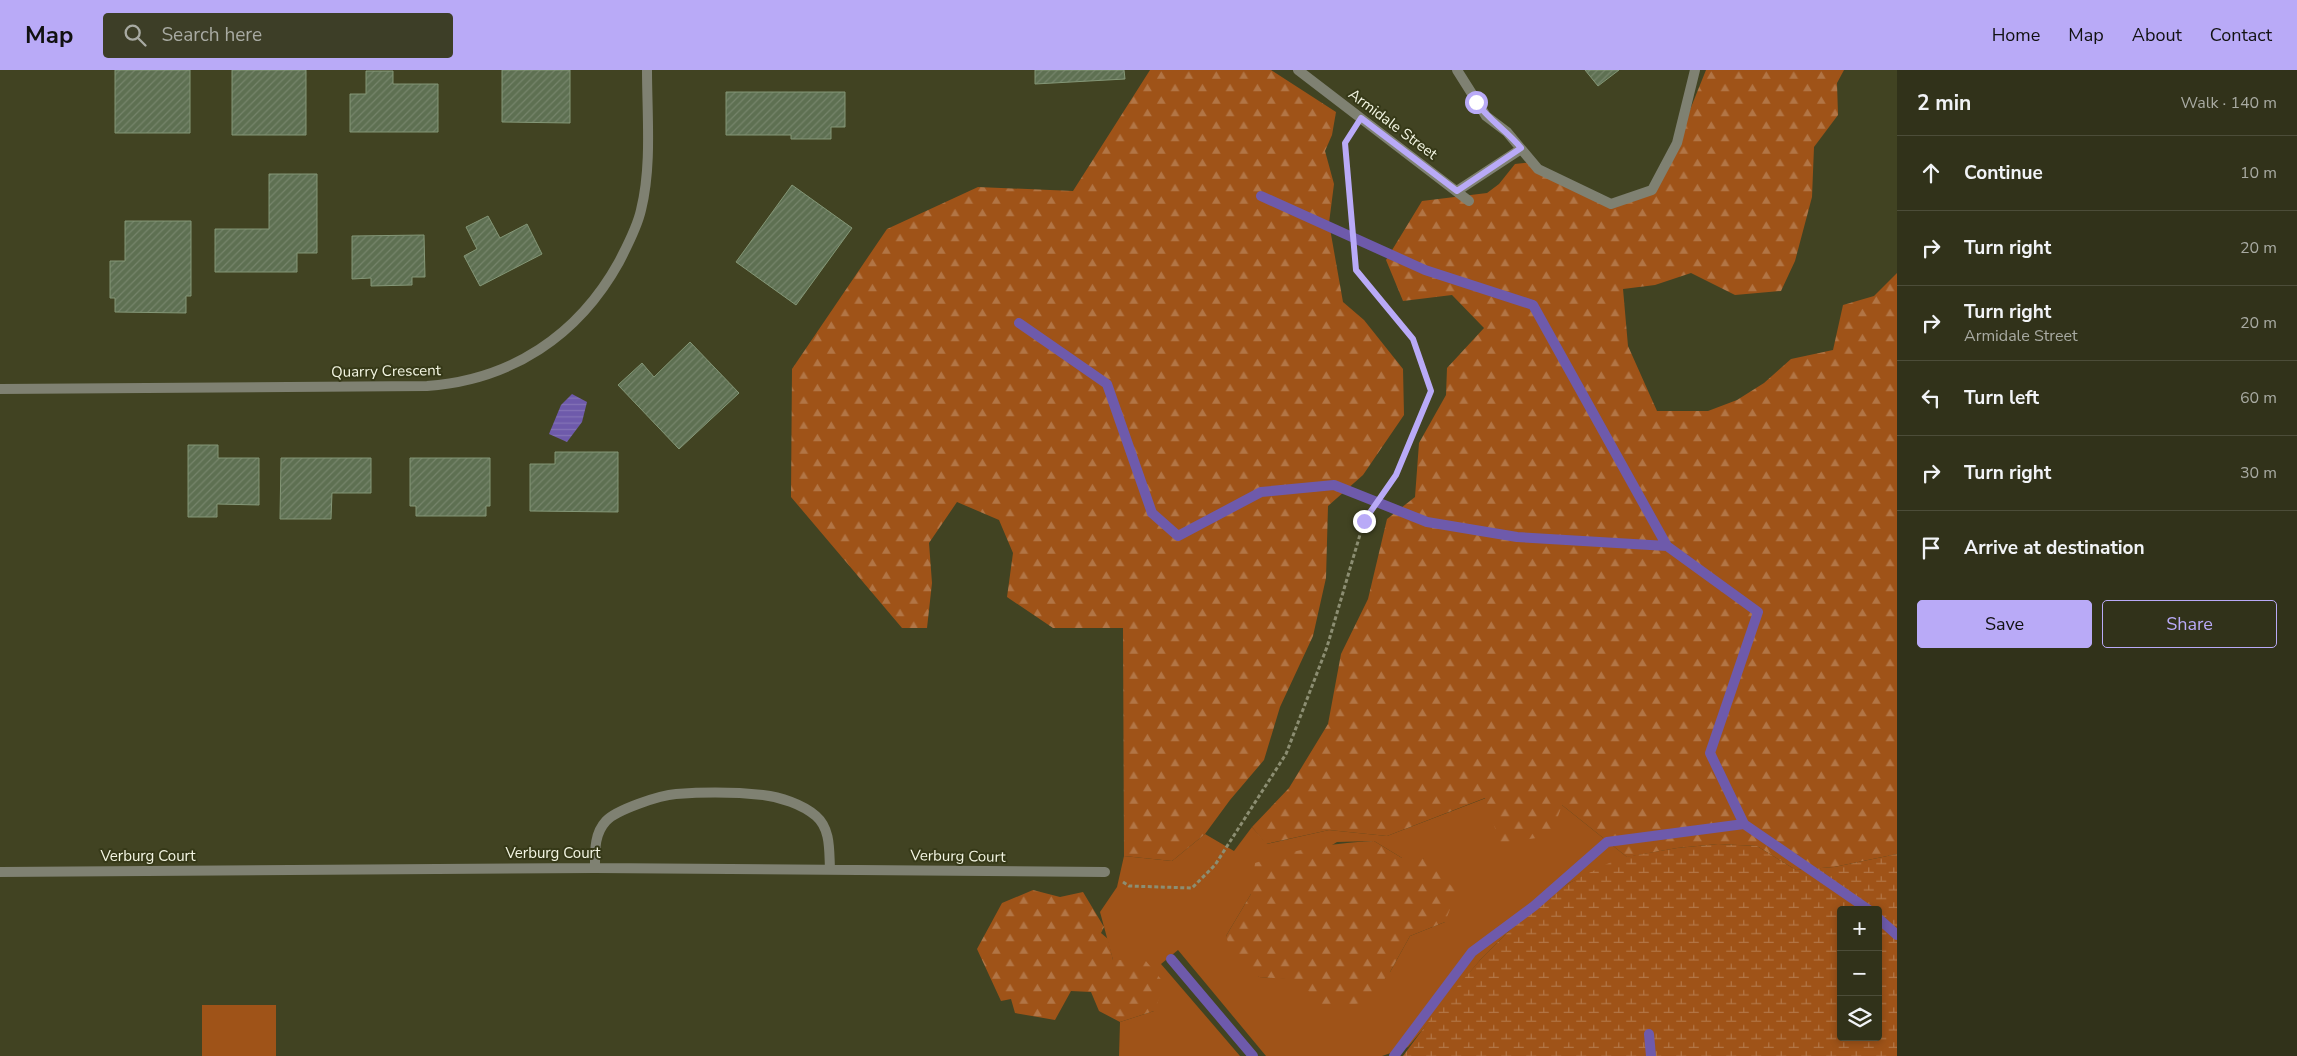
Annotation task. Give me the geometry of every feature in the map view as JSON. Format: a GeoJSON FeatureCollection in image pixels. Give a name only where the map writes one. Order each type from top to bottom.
{"type":"FeatureCollection","features":[{"type":"Feature","properties":{"kind":"street","name":"Quarry Crescent"},"geometry":{"type":"LineString","coordinates":[[0,389],[449,385],[475,379],[514,364],[556,338],[580,318],[611,275],[625,250],[641,211],[644,193],[647,70]]}},
{"type":"Feature","properties":{"kind":"street","name":"Armidale Street"},"geometry":{"type":"LineString","coordinates":[[1298,70],[1469,201]]}},
{"type":"Feature","properties":{"kind":"street"},"geometry":{"type":"LineString","coordinates":[[1457,70],[1486,116],[1507,132],[1538,169],[1611,204],[1652,190],[1677,142],[1695,70]]}},
{"type":"Feature","properties":{"kind":"street"},"geometry":{"type":"LineString","coordinates":[[1457,191],[1521,148]]}},
{"type":"Feature","properties":{"kind":"street"},"geometry":{"type":"LineString","coordinates":[[595,868],[595,844],[598,831],[606,820],[618,811],[674,794],[734,794],[764,795],[784,799],[816,816],[829,840],[830,869]]}},
{"type":"Feature","properties":{"kind":"street","name":"Verburg Court"},"geometry":{"type":"LineString","coordinates":[[0,872],[595,868],[1105,872]]}},
{"type":"Feature","properties":{"kind":"path"},"geometry":{"type":"LineString","coordinates":[[1105,872],[1129,886],[1192,888],[1215,865],[1286,754],[1327,647],[1364,521],[1390,483],[1431,391],[1413,339],[1356,270],[1345,143],[1361,118]]}},
{"type":"Feature","properties":{"kind":"green space"},"geometry":{"type":"Polygon","coordinates":[[[1150,70],[1271,70],[1336,112],[1332,135],[1325,151],[1334,184],[1329,223],[1343,302],[1364,320],[1403,369],[1404,415],[1363,475],[1328,506],[1326,578],[1313,636],[1280,707],[1264,760],[1230,800],[1205,834],[1172,861],[1124,856],[1123,628],[1053,628],[1007,597],[1013,553],[999,520],[957,502],[929,543],[932,583],[927,628],[902,628],[791,497],[792,369],[887,229],[978,187],[1073,191],[1150,70]]]}},
{"type":"Feature","properties":{"kind":"green space"},"geometry":{"type":"Polygon","coordinates":[[[1706,70],[1844,70],[1837,83],[1838,115],[1814,147],[1812,197],[1795,261],[1781,291],[1735,295],[1691,273],[1655,285],[1623,289],[1628,346],[1657,411],[1708,411],[1737,400],[1764,383],[1791,359],[1833,350],[1843,305],[1874,296],[1897,273],[1897,854],[1834,867],[1796,870],[1757,846],[1718,844],[1677,848],[1627,857],[1562,805],[1551,836],[1500,843],[1485,798],[1387,836],[1329,830],[1266,844],[1252,827],[1289,788],[1328,724],[1341,654],[1368,599],[1387,519],[1415,497],[1419,443],[1446,395],[1447,368],[1484,328],[1452,295],[1403,301],[1386,260],[1422,201],[1487,193],[1499,184],[1515,164],[1533,162],[1611,204],[1652,190],[1677,142],[1706,70]]]}},
{"type":"Feature","properties":{"kind":"green space"},"geometry":{"type":"Polygon","coordinates":[[[1486,798],[1562,805],[1627,857],[1569,883],[1534,906],[1481,959],[1408,1047],[1382,1056],[1266,1056],[1178,950],[1161,964],[1240,1056],[1119,1056],[1120,1022],[1154,1011],[1145,960],[1113,960],[1100,912],[1117,887],[1124,856],[1172,861],[1205,834],[1234,851],[1252,827],[1267,844],[1329,830],[1387,836],[1486,798]],[[1374,841],[1337,842],[1251,894],[1226,936],[1259,977],[1299,979],[1390,972],[1410,936],[1445,922],[1423,858],[1402,858],[1374,841]]]}},
{"type":"Feature","properties":{"kind":"green space"},"geometry":{"type":"Polygon","coordinates":[[[1374,841],[1402,858],[1423,858],[1457,891],[1445,922],[1410,936],[1390,972],[1366,1003],[1322,1007],[1299,980],[1259,977],[1236,966],[1226,936],[1251,894],[1255,863],[1314,848],[1343,843],[1374,841]]]}},
{"type":"Feature","properties":{"kind":"green space"},"geometry":{"type":"Polygon","coordinates":[[[1718,844],[1757,846],[1796,870],[1834,867],[1897,854],[1897,1056],[1403,1056],[1437,1010],[1481,959],[1534,906],[1569,883],[1619,858],[1677,848],[1718,844]]]}},
{"type":"Feature","properties":{"kind":"green space"},"geometry":{"type":"Polygon","coordinates":[[[1033,890],[1060,897],[1083,892],[1104,927],[1101,933],[1108,939],[1113,960],[1145,960],[1165,984],[1154,1011],[1120,1022],[1099,1011],[1091,992],[1071,991],[1055,1020],[1015,1013],[1011,999],[1001,1001],[977,949],[1002,903],[1033,890]]]}},
{"type":"Feature","properties":{"kind":"green space"},"geometry":{"type":"Polygon","coordinates":[[[202,1005],[276,1005],[276,1056],[202,1056],[202,1005]]]}},
{"type":"Feature","properties":{"kind":"shaded area"},"geometry":{"type":"Polygon","coordinates":[[[572,394],[587,402],[582,422],[567,442],[549,434],[561,405],[572,394]]]}},
{"type":"Feature","properties":{"kind":"building"},"geometry":{"type":"Polygon","coordinates":[[[115,70],[190,70],[190,133],[115,133],[115,70]]]}},
{"type":"Feature","properties":{"kind":"building"},"geometry":{"type":"Polygon","coordinates":[[[232,70],[306,70],[306,135],[232,135],[232,70]]]}},
{"type":"Feature","properties":{"kind":"building"},"geometry":{"type":"Polygon","coordinates":[[[502,70],[570,70],[570,123],[502,122],[502,70]]]}},
{"type":"Feature","properties":{"kind":"building"},"geometry":{"type":"Polygon","coordinates":[[[1035,70],[1124,70],[1125,79],[1035,84],[1035,70]]]}},
{"type":"Feature","properties":{"kind":"building"},"geometry":{"type":"Polygon","coordinates":[[[1585,70],[1619,70],[1598,86],[1585,70]]]}},
{"type":"Feature","properties":{"kind":"building"},"geometry":{"type":"Polygon","coordinates":[[[366,71],[393,71],[393,84],[438,84],[438,132],[350,132],[350,94],[366,94],[366,71]]]}},
{"type":"Feature","properties":{"kind":"building"},"geometry":{"type":"Polygon","coordinates":[[[726,92],[845,92],[845,127],[831,127],[831,139],[791,139],[791,135],[726,135],[726,92]]]}},
{"type":"Feature","properties":{"kind":"building"},"geometry":{"type":"Polygon","coordinates":[[[269,174],[317,174],[317,253],[297,253],[297,272],[215,272],[215,229],[269,229],[269,174]]]}},
{"type":"Feature","properties":{"kind":"building"},"geometry":{"type":"Polygon","coordinates":[[[792,185],[852,228],[796,305],[736,262],[792,185]]]}},
{"type":"Feature","properties":{"kind":"building"},"geometry":{"type":"Polygon","coordinates":[[[488,216],[500,238],[527,224],[542,254],[480,286],[464,256],[477,249],[466,227],[488,216]]]}},
{"type":"Feature","properties":{"kind":"building"},"geometry":{"type":"Polygon","coordinates":[[[125,221],[191,221],[191,296],[186,296],[186,313],[115,312],[115,298],[110,298],[110,261],[125,261],[125,221]]]}},
{"type":"Feature","properties":{"kind":"building"},"geometry":{"type":"Polygon","coordinates":[[[424,235],[425,277],[412,277],[412,285],[371,286],[371,278],[352,279],[352,236],[424,235]]]}},
{"type":"Feature","properties":{"kind":"building"},"geometry":{"type":"Polygon","coordinates":[[[690,342],[739,393],[679,449],[618,385],[642,363],[654,377],[690,342]]]}},
{"type":"Feature","properties":{"kind":"building"},"geometry":{"type":"Polygon","coordinates":[[[188,445],[218,445],[218,458],[259,458],[259,505],[217,504],[217,517],[188,517],[188,445]]]}},
{"type":"Feature","properties":{"kind":"building"},"geometry":{"type":"Polygon","coordinates":[[[555,452],[618,452],[618,512],[530,511],[530,464],[555,464],[555,452]]]}},
{"type":"Feature","properties":{"kind":"building"},"geometry":{"type":"Polygon","coordinates":[[[281,458],[371,458],[371,493],[332,493],[331,519],[280,519],[281,458]]]}},
{"type":"Feature","properties":{"kind":"building"},"geometry":{"type":"Polygon","coordinates":[[[410,458],[490,458],[490,506],[486,506],[486,516],[416,516],[416,506],[410,506],[410,458]]]}},
{"type":"Feature","properties":{"kind":"waterway"},"geometry":{"type":"LineString","coordinates":[[1261,196],[1425,270],[1533,305],[1667,546],[1758,612],[1710,753],[1744,824]]}},
{"type":"Feature","properties":{"kind":"waterway"},"geometry":{"type":"LineString","coordinates":[[1019,323],[1107,384],[1152,513],[1178,536],[1261,492],[1334,485],[1427,522],[1517,537],[1667,546]]}},
{"type":"Feature","properties":{"kind":"waterway"},"geometry":{"type":"LineString","coordinates":[[1394,1056],[1472,952],[1534,906],[1607,842],[1744,824],[1863,906]]}},
{"type":"Feature","properties":{"kind":"waterway"},"geometry":{"type":"LineString","coordinates":[[1882,922],[1897,935]]}},
{"type":"Feature","properties":{"kind":"waterway"},"geometry":{"type":"LineString","coordinates":[[1171,959],[1253,1056]]}},
{"type":"Feature","properties":{"kind":"waterway"},"geometry":{"type":"LineString","coordinates":[[1649,1034],[1651,1056]]}},
{"type":"Feature","properties":{"kind":"route"},"geometry":{"type":"LineString","coordinates":[[1364,521],[1396,475],[1431,391],[1413,339],[1356,270],[1345,143],[1361,118],[1457,191],[1521,148],[1507,132],[1486,116],[1476,102]]}}]}
